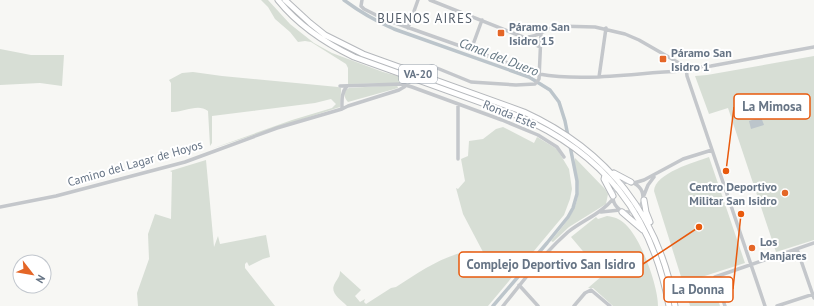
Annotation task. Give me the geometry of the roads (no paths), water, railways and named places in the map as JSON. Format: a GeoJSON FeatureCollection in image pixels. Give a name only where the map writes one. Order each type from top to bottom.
{"type":"FeatureCollection","features":[{"type":"Feature","properties":{"kind":"highway","name":"Ronda Este"},"geometry":{"type":"LineString","coordinates":[[278,0],[288,12],[314,35],[354,57],[518,116],[560,134]]}},
{"type":"Feature","properties":{"kind":"highway","name":"Ronda Este"},"geometry":{"type":"LineString","coordinates":[[285,0],[301,16],[325,35],[356,51],[505,104],[544,121],[610,170],[639,208],[651,229],[667,270],[675,306]]}},
{"type":"Feature","properties":{"kind":"highway","name":"Ronda Este"},"geometry":{"type":"LineString","coordinates":[[576,145],[616,187],[634,212],[647,234],[660,267],[669,306]]}},
{"type":"Feature","properties":{"kind":"highway"},"geometry":{"type":"LineString","coordinates":[[610,170],[633,182]]}},
{"type":"Feature","properties":{"kind":"highway"},"geometry":{"type":"LineString","coordinates":[[605,175],[604,179],[613,198]]}},
{"type":"Feature","properties":{"kind":"highway"},"geometry":{"type":"LineString","coordinates":[[644,197],[646,212],[651,229]]}},
{"type":"Feature","properties":{"kind":"highway"},"geometry":{"type":"LineString","coordinates":[[621,211],[647,234]]}},
{"type":"Feature","properties":{"kind":"street"},"geometry":{"type":"LineString","coordinates":[[362,0],[361,6],[364,9],[384,19],[539,74],[565,78],[599,77],[681,70],[686,67]]}},
{"type":"Feature","properties":{"kind":"street"},"geometry":{"type":"LineString","coordinates":[[408,28],[418,1],[413,0]]}},
{"type":"Feature","properties":{"kind":"street"},"geometry":{"type":"LineString","coordinates":[[430,0],[523,37],[527,41],[540,47]]}},
{"type":"Feature","properties":{"kind":"street"},"geometry":{"type":"LineString","coordinates":[[471,50],[482,20]]}},
{"type":"Feature","properties":{"kind":"street"},"geometry":{"type":"LineString","coordinates":[[523,37],[541,34],[557,26],[606,28],[632,36],[688,68],[711,66],[814,48]]}},
{"type":"Feature","properties":{"kind":"street"},"geometry":{"type":"LineString","coordinates":[[599,77],[606,28]]}},
{"type":"Feature","properties":{"kind":"street"},"geometry":{"type":"LineString","coordinates":[[425,68],[432,66],[471,82],[516,85],[535,84],[539,80],[541,34]]}},
{"type":"Feature","properties":{"kind":"street"},"geometry":{"type":"LineString","coordinates":[[686,67],[687,76],[765,306]]}},
{"type":"Feature","properties":{"kind":"street"},"geometry":{"type":"LineString","coordinates":[[340,86],[402,84],[502,120],[538,135],[557,147],[564,157]]}},
{"type":"Feature","properties":{"kind":"street"},"geometry":{"type":"LineString","coordinates":[[342,109],[343,94],[347,86]]}},
{"type":"Feature","properties":{"kind":"street","name":"Camino del Lagar de Hoyos"},"geometry":{"type":"LineString","coordinates":[[0,207],[49,198],[185,162],[277,128],[342,109],[404,87]]}},
{"type":"Feature","properties":{"kind":"street"},"geometry":{"type":"LineString","coordinates":[[458,104],[458,159]]}},
{"type":"Feature","properties":{"kind":"street"},"geometry":{"type":"LineString","coordinates":[[502,306],[546,252],[585,220],[607,207],[613,198],[616,187],[621,183],[644,180],[683,159],[712,150]]}},
{"type":"Feature","properties":{"kind":"street"},"geometry":{"type":"LineString","coordinates":[[600,212],[634,212],[639,208],[650,181],[659,172]]}},
{"type":"Feature","properties":{"kind":"street"},"geometry":{"type":"LineString","coordinates":[[633,182],[640,187],[644,197]]}},
{"type":"Feature","properties":{"kind":"street"},"geometry":{"type":"LineString","coordinates":[[613,198],[617,207],[621,211]]}},
{"type":"Feature","properties":{"kind":"street"},"geometry":{"type":"LineString","coordinates":[[725,306],[715,277],[751,266],[796,248],[814,243]]}},
{"type":"Feature","properties":{"kind":"street"},"geometry":{"type":"LineString","coordinates":[[777,306],[814,295],[796,248]]}},
{"type":"Feature","properties":{"kind":"street"},"geometry":{"type":"LineString","coordinates":[[519,285],[538,306]]}},
{"type":"Feature","properties":{"kind":"street"},"geometry":{"type":"LineString","coordinates":[[574,306],[585,293],[591,290],[610,306]]}},
{"type":"Feature","properties":{"kind":"waterway","name":"Canal del Duero"},"geometry":{"type":"LineString","coordinates":[[344,0],[368,16],[394,29],[529,77],[550,90],[559,102],[565,121],[577,181],[577,194],[573,208],[568,217],[547,243],[493,306]]}},
{"type":"Feature","properties":{"kind":"tunnel"},"geometry":{"type":"LineString","coordinates":[[404,87],[425,68]]}},
{"type":"Feature","properties":{"kind":"place","name":"Páramo San Isidro 15"},"geometry":{"type":"Point","coordinates":[501,33]}},
{"type":"Feature","properties":{"kind":"place","name":"Páramo San Isidro 1"},"geometry":{"type":"Point","coordinates":[663,59]}},
{"type":"Feature","properties":{"kind":"place","name":"La Mimosa"},"geometry":{"type":"Point","coordinates":[726,171]}},
{"type":"Feature","properties":{"kind":"place","name":"Centro Deportivo Militar San Isidro"},"geometry":{"type":"Point","coordinates":[785,193]}},
{"type":"Feature","properties":{"kind":"place","name":"La Donna"},"geometry":{"type":"Point","coordinates":[741,214]}},
{"type":"Feature","properties":{"kind":"place","name":"Complejo Deportivo San Isidro"},"geometry":{"type":"Point","coordinates":[699,227]}},
{"type":"Feature","properties":{"kind":"place","name":"Los Manjares"},"geometry":{"type":"Point","coordinates":[752,248]}},
{"type":"Feature","properties":{"kind":"district","name":"BUENOS AIRES"},"geometry":{"type":"Point","coordinates":[425,18]}}]}
